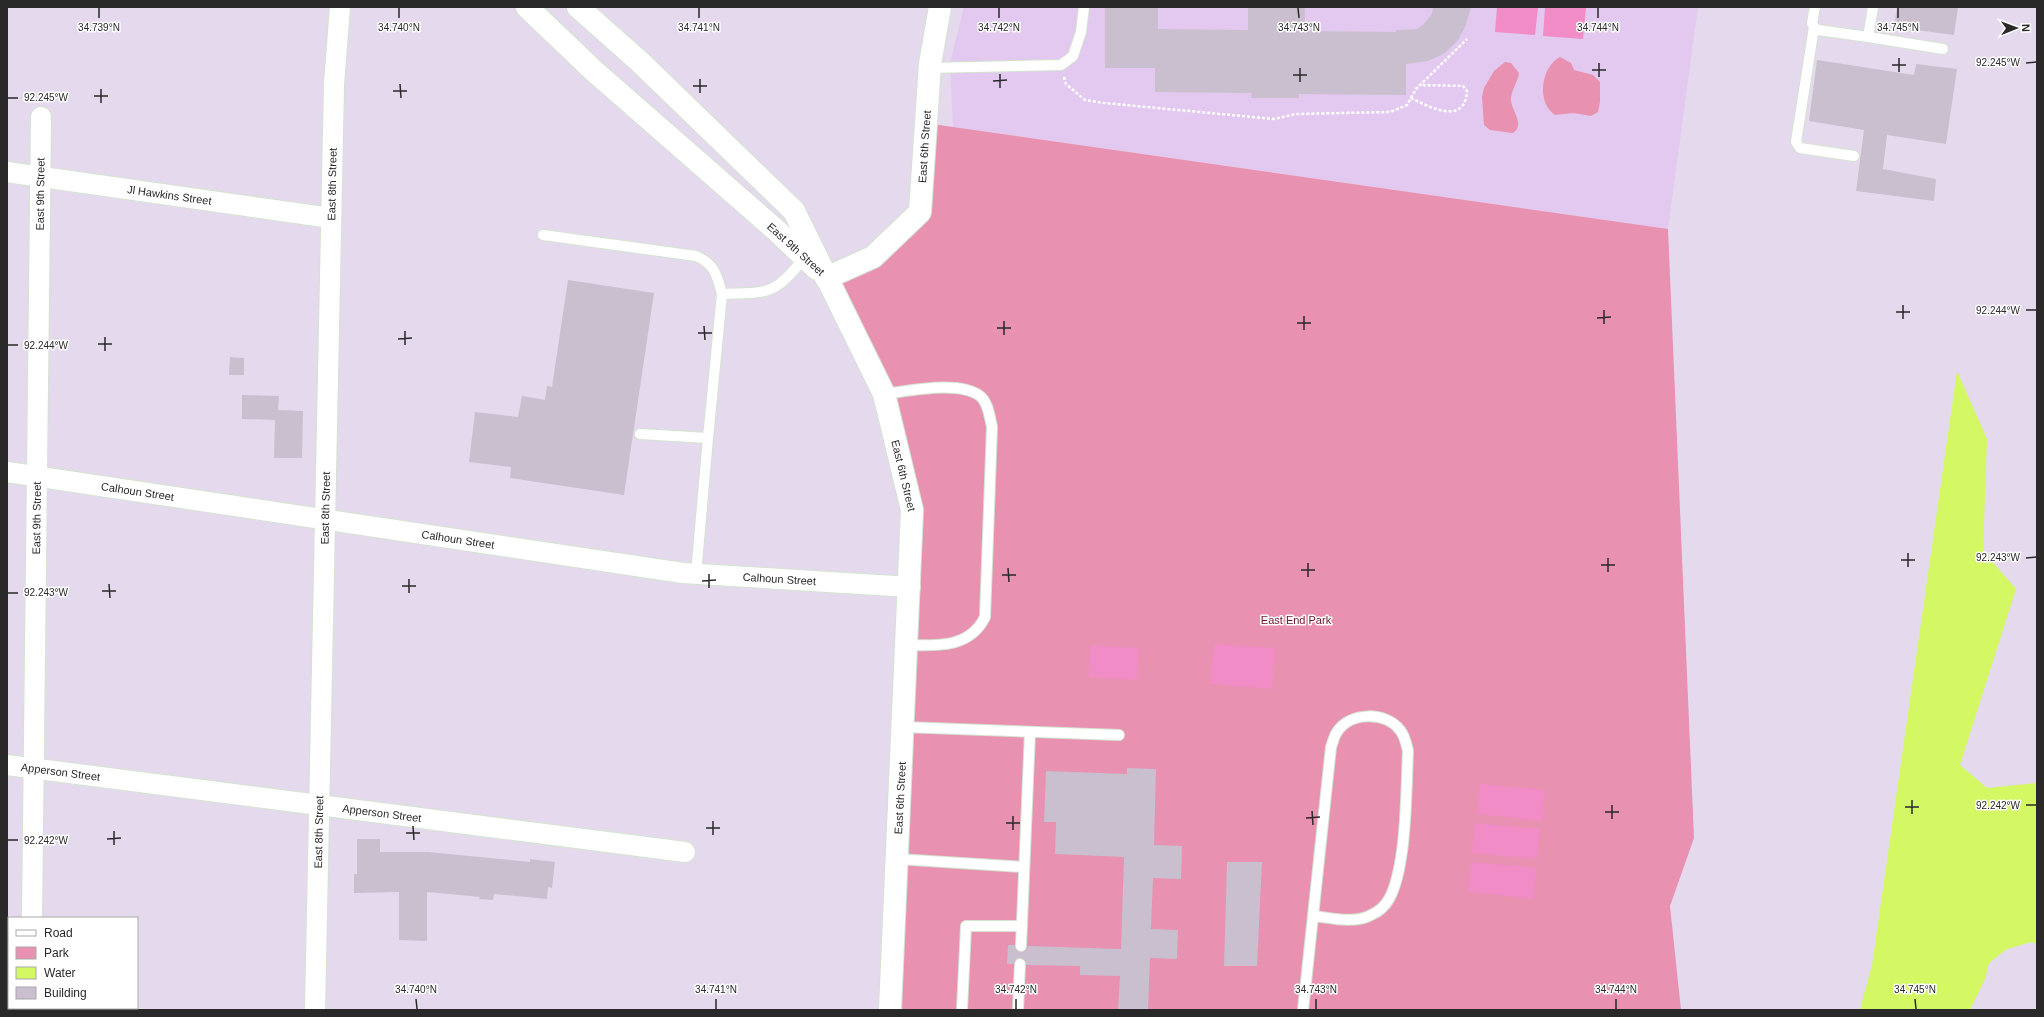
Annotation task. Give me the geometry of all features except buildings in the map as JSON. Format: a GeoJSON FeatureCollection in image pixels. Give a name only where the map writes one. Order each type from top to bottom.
{"type":"FeatureCollection","features":[{"type":"Feature","properties":{"kind":"main road","name":"East 9th Street"},"geometry":{"type":"LineString","coordinates":[[527,7],[594,71],[826,278]]}},
{"type":"Feature","properties":{"kind":"main road","name":"East 9th Street"},"geometry":{"type":"LineString","coordinates":[[578,7],[644,67],[794,211],[826,278]]}},
{"type":"Feature","properties":{"kind":"main road","name":"East 6th Street"},"geometry":{"type":"LineString","coordinates":[[890,1010],[910,587],[912,510],[884,394],[826,278],[873,258],[920,212],[930,68],[940,7]]}},
{"type":"Feature","properties":{"kind":"street","name":"East 8th Street"},"geometry":{"type":"LineString","coordinates":[[315,1010],[334,84],[340,7]]}},
{"type":"Feature","properties":{"kind":"street","name":"East 9th Street"},"geometry":{"type":"LineString","coordinates":[[32,917],[42,117]]}},
{"type":"Feature","properties":{"kind":"street","name":"Jl Hawkins Street"},"geometry":{"type":"LineString","coordinates":[[7,172],[331,218]]}},
{"type":"Feature","properties":{"kind":"street","name":"Calhoun Street"},"geometry":{"type":"LineString","coordinates":[[7,472],[696,574],[910,587]]}},
{"type":"Feature","properties":{"kind":"street","name":"Apperson Street"},"geometry":{"type":"LineString","coordinates":[[7,765],[685,852]]}},
{"type":"Feature","properties":{"kind":"lane"},"geometry":{"type":"LineString","coordinates":[[930,68],[1061,65],[1073,56],[1081,32],[1084,7]]}},
{"type":"Feature","properties":{"kind":"lane"},"geometry":{"type":"LineString","coordinates":[[1815,7],[1812,23],[1814,28],[1796,142],[1800,148],[1854,156]]}},
{"type":"Feature","properties":{"kind":"lane"},"geometry":{"type":"LineString","coordinates":[[1868,37],[1873,7]]}},
{"type":"Feature","properties":{"kind":"lane"},"geometry":{"type":"LineString","coordinates":[[1814,28],[1818,30],[1943,49]]}},
{"type":"Feature","properties":{"kind":"lane"},"geometry":{"type":"LineString","coordinates":[[543,235],[696,256],[713,267],[722,294],[696,574]]}},
{"type":"Feature","properties":{"kind":"lane"},"geometry":{"type":"LineString","coordinates":[[722,294],[760,293],[774,288],[786,280],[804,257]]}},
{"type":"Feature","properties":{"kind":"lane"},"geometry":{"type":"LineString","coordinates":[[884,394],[941,388],[964,389],[981,396],[989,411],[992,427],[985,617],[980,627],[969,637],[957,642],[939,646],[907,645]]}},
{"type":"Feature","properties":{"kind":"lane"},"geometry":{"type":"LineString","coordinates":[[640,434],[708,438]]}},
{"type":"Feature","properties":{"kind":"lane"},"geometry":{"type":"LineString","coordinates":[[1303,1010],[1331,747],[1337,732],[1348,722],[1361,717],[1375,716],[1388,720],[1400,730],[1406,740],[1408,750],[1403,834],[1395,883],[1389,899],[1380,910],[1370,916],[1359,919],[1314,916]]}},
{"type":"Feature","properties":{"kind":"lane"},"geometry":{"type":"LineString","coordinates":[[903,727],[1119,735]]}},
{"type":"Feature","properties":{"kind":"lane"},"geometry":{"type":"LineString","coordinates":[[1021,946],[1030,732]]}},
{"type":"Feature","properties":{"kind":"lane"},"geometry":{"type":"LineString","coordinates":[[897,859],[1024,867]]}},
{"type":"Feature","properties":{"kind":"lane"},"geometry":{"type":"LineString","coordinates":[[962,1010],[966,926],[1022,926]]}},
{"type":"Feature","properties":{"kind":"lane"},"geometry":{"type":"LineString","coordinates":[[1018,1010],[1020,964]]}},
{"type":"Feature","properties":{"kind":"path"},"geometry":{"type":"LineString","coordinates":[[1061,65],[1066,84],[1085,100],[1104,103],[1274,119],[1296,114],[1390,112],[1408,105],[1420,85],[1468,40]]}},
{"type":"Feature","properties":{"kind":"path"},"geometry":{"type":"LineString","coordinates":[[1411,98],[1432,108],[1448,112],[1460,109],[1466,102],[1467,91],[1463,86],[1420,85]]}},
{"type":"Feature","properties":{"kind":"shaded area"},"geometry":{"type":"Polygon","coordinates":[[[964,7],[1698,7],[1668,229],[953,127],[950,63],[964,7]]]}},
{"type":"Feature","properties":{"kind":"shaded area"},"geometry":{"type":"Polygon","coordinates":[[[1497,7],[1538,7],[1535,35],[1495,32],[1497,7]]]}},
{"type":"Feature","properties":{"kind":"shaded area"},"geometry":{"type":"Polygon","coordinates":[[[1545,7],[1586,7],[1583,39],[1543,36],[1545,7]]]}},
{"type":"Feature","properties":{"kind":"shaded area"},"geometry":{"type":"Polygon","coordinates":[[[1214,644],[1275,648],[1272,689],[1210,684],[1214,644]]]}},
{"type":"Feature","properties":{"kind":"shaded area"},"geometry":{"type":"Polygon","coordinates":[[[1090,645],[1139,648],[1137,680],[1089,677],[1090,645]]]}},
{"type":"Feature","properties":{"kind":"shaded area"},"geometry":{"type":"Polygon","coordinates":[[[1480,784],[1545,790],[1542,821],[1477,814],[1480,784]]]}},
{"type":"Feature","properties":{"kind":"shaded area"},"geometry":{"type":"Polygon","coordinates":[[[1475,823],[1540,829],[1537,859],[1472,853],[1475,823]]]}},
{"type":"Feature","properties":{"kind":"shaded area"},"geometry":{"type":"Polygon","coordinates":[[[1471,862],[1536,868],[1533,899],[1468,892],[1471,862]]]}},
{"type":"Feature","properties":{"kind":"green space"},"geometry":{"type":"Polygon","coordinates":[[[1560,57],[1571,63],[1574,70],[1593,75],[1600,82],[1600,102],[1598,112],[1591,116],[1573,113],[1555,115],[1549,109],[1543,94],[1543,85],[1549,68],[1560,57]]]}},
{"type":"Feature","properties":{"kind":"green space"},"geometry":{"type":"Polygon","coordinates":[[[1505,62],[1511,63],[1519,73],[1511,98],[1518,123],[1516,130],[1513,133],[1490,130],[1484,125],[1482,97],[1484,88],[1494,71],[1505,62]]]}},
{"type":"Feature","properties":{"kind":"green space","name":"East End Park"},"geometry":{"type":"Polygon","coordinates":[[[925,123],[1668,229],[1694,838],[1670,906],[1681,1010],[895,1010],[910,587],[901,464],[826,278],[920,212],[925,123]]]}},
{"type":"Feature","properties":{"kind":"water"},"geometry":{"type":"Polygon","coordinates":[[[1957,371],[1987,439],[1983,551],[2016,589],[1960,765],[1987,788],[2037,783],[2037,945],[2032,942],[2007,949],[1989,963],[1985,979],[1970,1010],[1860,1010],[1872,965],[1957,371]]]}}]}
